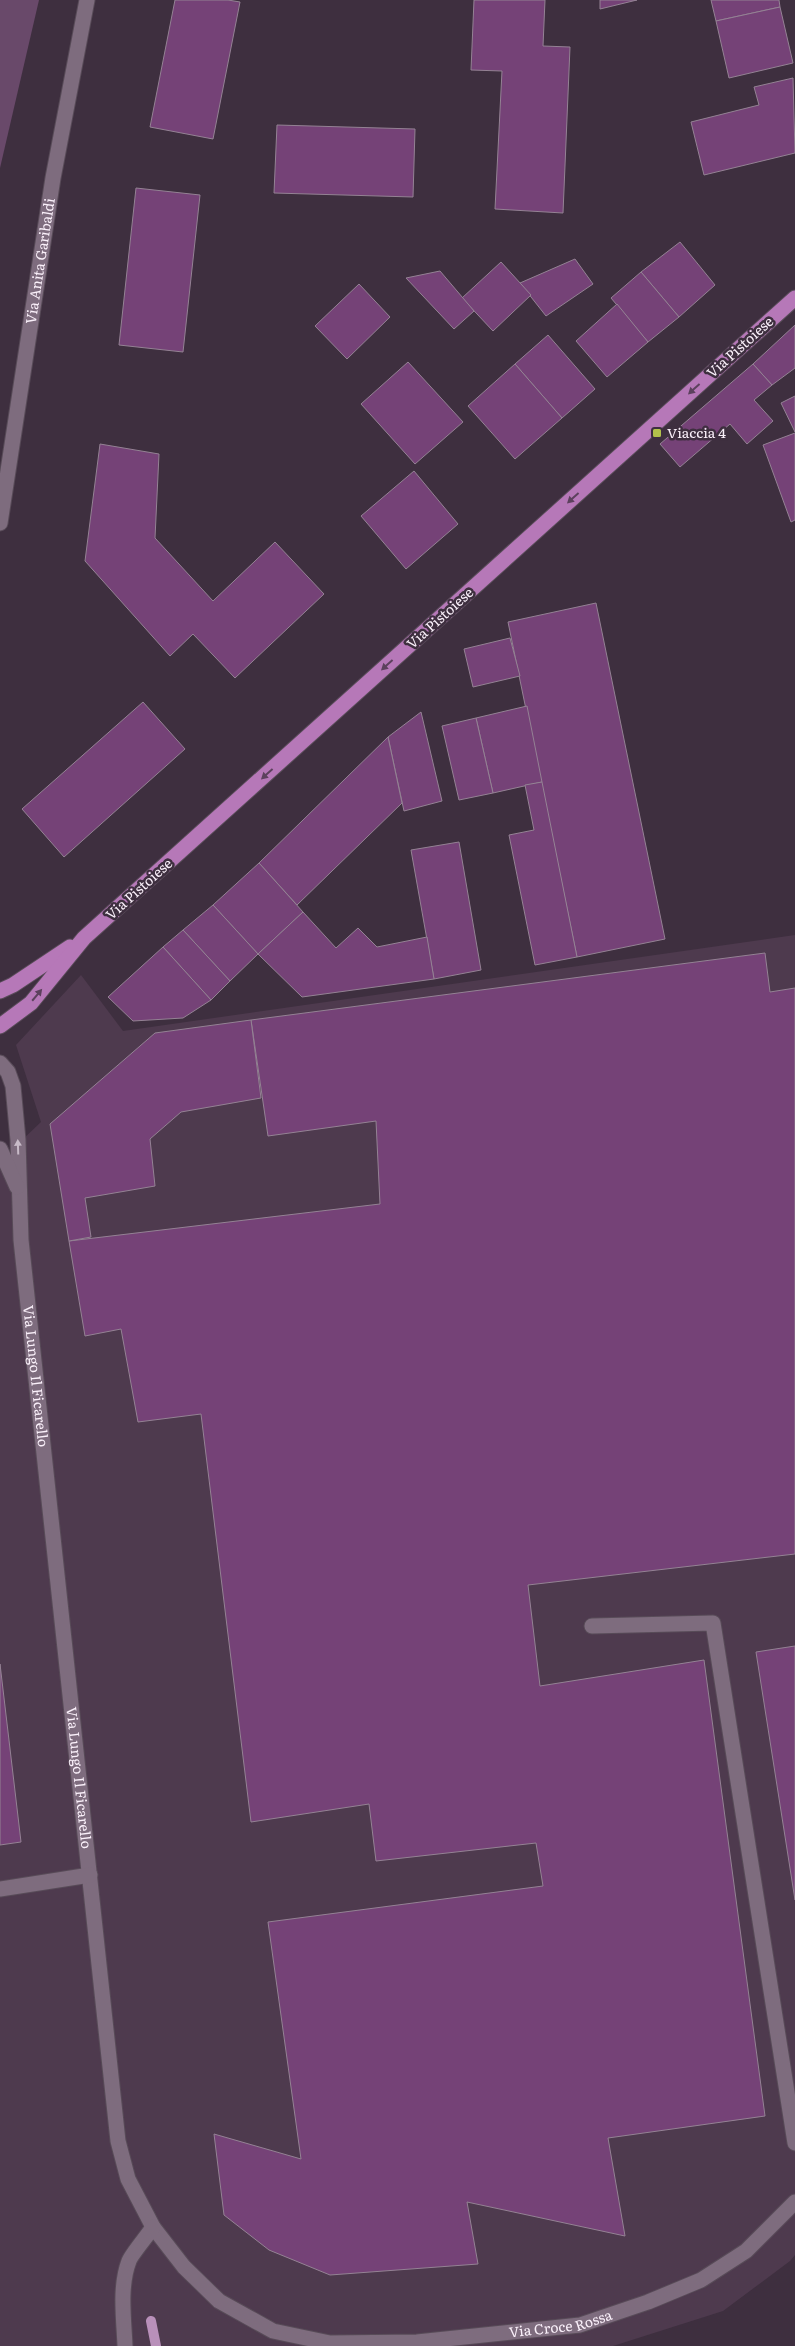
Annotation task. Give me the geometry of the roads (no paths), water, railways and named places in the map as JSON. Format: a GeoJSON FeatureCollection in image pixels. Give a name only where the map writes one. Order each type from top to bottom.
{"type":"FeatureCollection","features":[{"type":"Feature","properties":{"kind":"main road","name":"Via Pistoiese"},"geometry":{"type":"LineString","coordinates":[[0,991],[13,985],[84,938],[795,298]]}},
{"type":"Feature","properties":{"kind":"main road","name":"Via Pistoiese"},"geometry":{"type":"LineString","coordinates":[[0,1026],[31,1003],[84,938]]}},
{"type":"Feature","properties":{"kind":"street","name":"Via Anita Garibaldi"},"geometry":{"type":"LineString","coordinates":[[0,523],[53,178],[87,0]]}},
{"type":"Feature","properties":{"kind":"street","name":"Via Lungo Il Ficarello"},"geometry":{"type":"LineString","coordinates":[[0,1063],[8,1072],[13,1086],[18,1140],[21,1240],[118,2141],[128,2179],[153,2227]]}},
{"type":"Feature","properties":{"kind":"street","name":"Via Lungo Il Ficarello"},"geometry":{"type":"LineString","coordinates":[[0,1149],[20,1195]]}},
{"type":"Feature","properties":{"kind":"street"},"geometry":{"type":"LineString","coordinates":[[592,1626],[713,1623],[795,2143]]}},
{"type":"Feature","properties":{"kind":"street"},"geometry":{"type":"LineString","coordinates":[[0,1889],[90,1875]]}},
{"type":"Feature","properties":{"kind":"street","name":"Via Croce Rossa"},"geometry":{"type":"LineString","coordinates":[[153,2227],[184,2267],[219,2301],[273,2331],[330,2343],[417,2342],[580,2325],[648,2302],[701,2280],[746,2250],[795,2202]]}},
{"type":"Feature","properties":{"kind":"street"},"geometry":{"type":"LineString","coordinates":[[125,2346],[124,2307],[126,2273],[129,2259],[153,2227]]}},
{"type":"Feature","properties":{"kind":"waterway"},"geometry":{"type":"LineString","coordinates":[[151,2321],[156,2346]]}},
{"type":"Feature","properties":{"kind":"place","name":"Viaccia 4"},"geometry":{"type":"Point","coordinates":[657,433]}}]}
